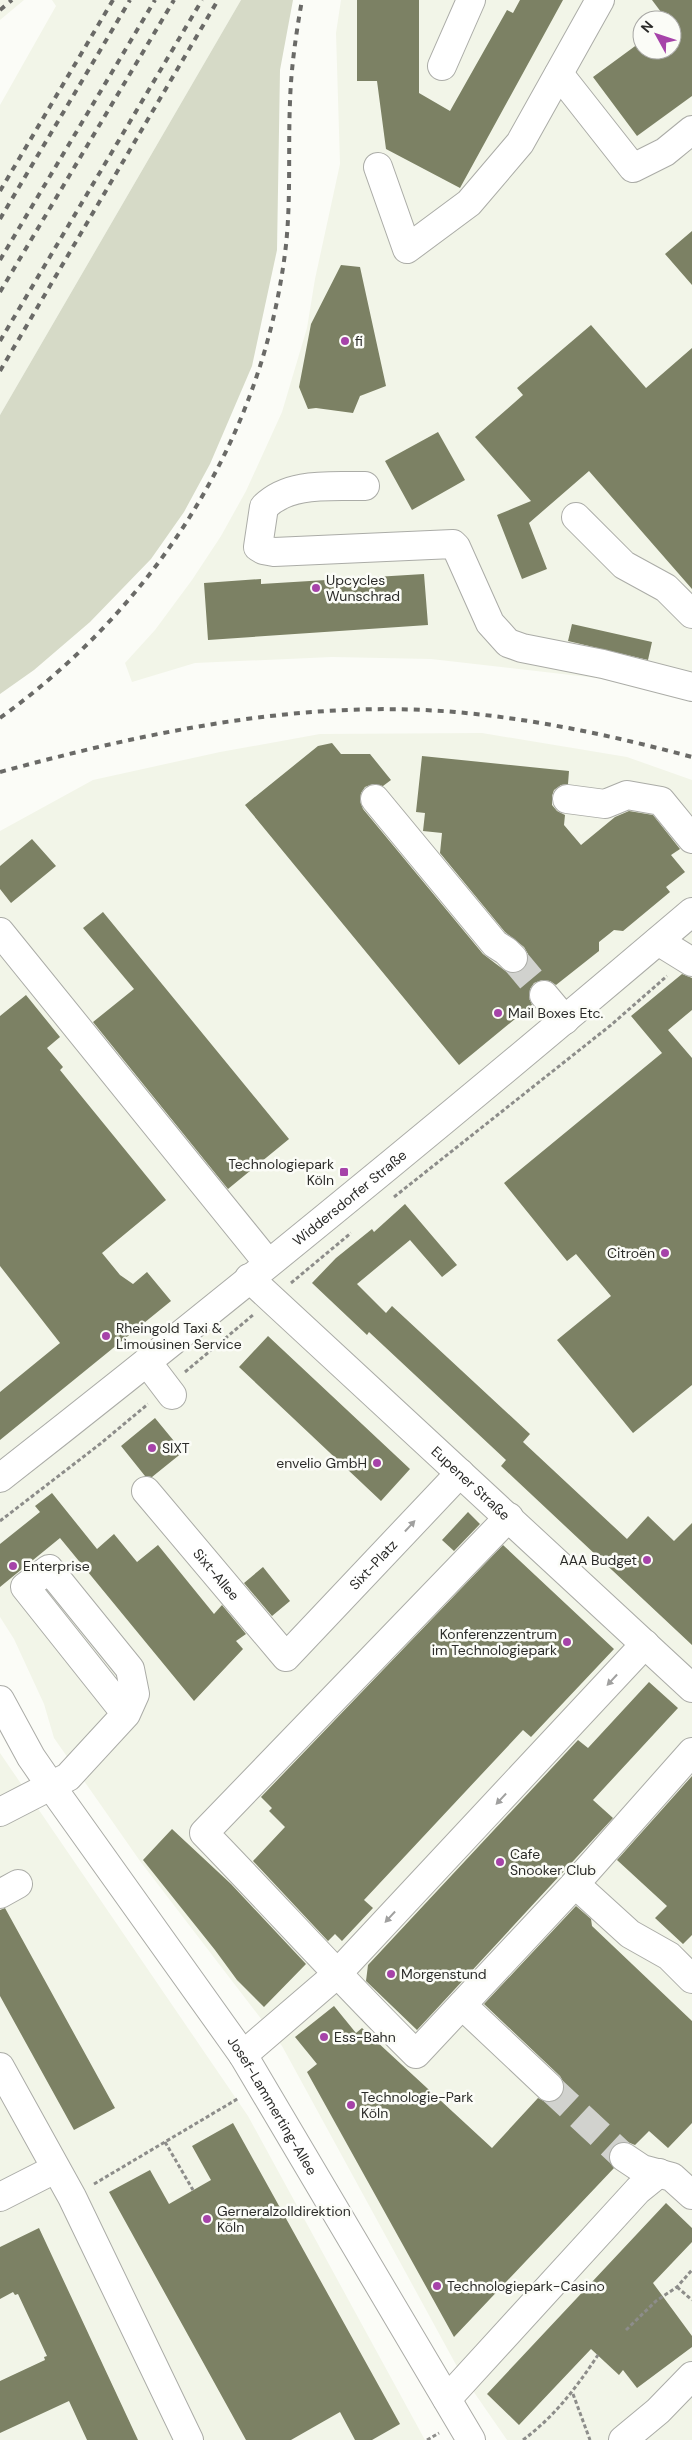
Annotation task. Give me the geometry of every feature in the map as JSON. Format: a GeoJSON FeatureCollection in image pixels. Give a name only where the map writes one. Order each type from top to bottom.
{"type":"FeatureCollection","features":[{"type":"Feature","properties":{"kind":"street"},"geometry":{"type":"LineString","coordinates":[[442,66],[471,0]]}},
{"type":"Feature","properties":{"kind":"street"},"geometry":{"type":"LineString","coordinates":[[378,167],[407,249],[469,203],[520,143],[600,0]]}},
{"type":"Feature","properties":{"kind":"street"},"geometry":{"type":"LineString","coordinates":[[559,74],[633,168],[665,152],[692,130]]}},
{"type":"Feature","properties":{"kind":"street"},"geometry":{"type":"LineString","coordinates":[[366,486],[297,489],[283,493],[264,506],[258,547],[274,552],[453,544],[490,624],[508,643],[522,648],[603,664],[692,687]]}},
{"type":"Feature","properties":{"kind":"street"},"geometry":{"type":"LineString","coordinates":[[576,517],[624,566],[666,588],[692,614]]}},
{"type":"Feature","properties":{"kind":"street"},"geometry":{"type":"LineString","coordinates":[[567,799],[605,804],[626,795],[661,801],[692,839]]}},
{"type":"Feature","properties":{"kind":"street"},"geometry":{"type":"LineString","coordinates":[[375,799],[495,944],[513,958]]}},
{"type":"Feature","properties":{"kind":"street","name":"Widdersdorfer Straße"},"geometry":{"type":"LineString","coordinates":[[0,1478],[148,1362],[445,1121],[692,912]]}},
{"type":"Feature","properties":{"kind":"street","name":"Eupener Straße"},"geometry":{"type":"LineString","coordinates":[[0,932],[258,1271],[272,1299],[692,1688]]}},
{"type":"Feature","properties":{"kind":"street"},"geometry":{"type":"LineString","coordinates":[[658,941],[689,961]]}},
{"type":"Feature","properties":{"kind":"street"},"geometry":{"type":"LineString","coordinates":[[544,995],[565,1020]]}},
{"type":"Feature","properties":{"kind":"street"},"geometry":{"type":"LineString","coordinates":[[148,1362],[169,1391]]}},
{"type":"Feature","properties":{"kind":"street","name":"Sixt-Platz"},"geometry":{"type":"LineString","coordinates":[[286,1657],[460,1473]]}},
{"type":"Feature","properties":{"kind":"street","name":"Sixt-Allee"},"geometry":{"type":"LineString","coordinates":[[146,1491],[286,1657]]}},
{"type":"Feature","properties":{"kind":"street"},"geometry":{"type":"LineString","coordinates":[[509,1517],[204,1833],[320,1952],[336,1975],[416,2054],[575,1884],[692,1752]]}},
{"type":"Feature","properties":{"kind":"street"},"geometry":{"type":"LineString","coordinates":[[0,1812],[68,1777],[126,1714],[135,1694],[130,1669],[49,1568],[26,1587],[126,1714]]}},
{"type":"Feature","properties":{"kind":"street"},"geometry":{"type":"LineString","coordinates":[[243,2055],[336,1975],[645,1644]]}},
{"type":"Feature","properties":{"kind":"street","name":"Josef-Lammerting-Allee"},"geometry":{"type":"LineString","coordinates":[[0,1700],[31,1756],[51,1786],[243,2055],[471,2440]]}},
{"type":"Feature","properties":{"kind":"street"},"geometry":{"type":"LineString","coordinates":[[575,1884],[624,1941],[669,1956],[692,1979]]}},
{"type":"Feature","properties":{"kind":"street"},"geometry":{"type":"LineString","coordinates":[[462,2005],[548,2087]]}},
{"type":"Feature","properties":{"kind":"street"},"geometry":{"type":"LineString","coordinates":[[0,2068],[72,2197],[189,2440]]}},
{"type":"Feature","properties":{"kind":"street"},"geometry":{"type":"LineString","coordinates":[[624,2157],[642,2169],[672,2177],[692,2195]]}},
{"type":"Feature","properties":{"kind":"street"},"geometry":{"type":"LineString","coordinates":[[0,2197],[55,2169]]}},
{"type":"Feature","properties":{"kind":"street"},"geometry":{"type":"LineString","coordinates":[[447,2399],[638,2190],[658,2173]]}},
{"type":"Feature","properties":{"kind":"street"},"geometry":{"type":"LineString","coordinates":[[623,2440],[658,2411],[692,2376]]}},
{"type":"Feature","properties":{"kind":"path"},"geometry":{"type":"LineString","coordinates":[[388,1202],[689,961]]}},
{"type":"Feature","properties":{"kind":"path"},"geometry":{"type":"LineString","coordinates":[[0,1521],[169,1391],[272,1299],[358,1226]]}},
{"type":"Feature","properties":{"kind":"path"},"geometry":{"type":"LineString","coordinates":[[72,2197],[261,2085]]}},
{"type":"Feature","properties":{"kind":"path"},"geometry":{"type":"LineString","coordinates":[[164,2142],[193,2190]]}},
{"type":"Feature","properties":{"kind":"path"},"geometry":{"type":"LineString","coordinates":[[626,2330],[656,2301],[677,2287],[692,2270]]}},
{"type":"Feature","properties":{"kind":"path"},"geometry":{"type":"LineString","coordinates":[[677,2287],[692,2300]]}},
{"type":"Feature","properties":{"kind":"path"},"geometry":{"type":"LineString","coordinates":[[523,2440],[543,2425],[573,2393],[598,2356]]}},
{"type":"Feature","properties":{"kind":"path"},"geometry":{"type":"LineString","coordinates":[[573,2393],[590,2440]]}},
{"type":"Feature","properties":{"kind":"shaded area"},"geometry":{"type":"Polygon","coordinates":[[[0,0],[24,0],[0,20],[0,0]]]}},
{"type":"Feature","properties":{"kind":"shaded area"},"geometry":{"type":"Polygon","coordinates":[[[52,0],[241,0],[0,415],[0,105],[56,6],[52,0]]]}},
{"type":"Feature","properties":{"kind":"shaded area"},"geometry":{"type":"Polygon","coordinates":[[[341,0],[692,0],[692,700],[597,678],[431,659],[332,657],[195,663],[132,682],[125,663],[155,630],[192,580],[221,536],[246,491],[282,412],[307,328],[315,279],[340,164],[336,33],[341,0]]]}},
{"type":"Feature","properties":{"kind":"shaded area"},"geometry":{"type":"Polygon","coordinates":[[[482,733],[627,757],[692,780],[692,2440],[507,2440],[460,2372],[282,2046],[140,1861],[54,1738],[44,1704],[14,1639],[0,1617],[0,831],[93,780],[220,752],[320,734],[482,733]]]}},
{"type":"Feature","properties":{"kind":"shaded area"},"geometry":{"type":"Polygon","coordinates":[[[0,1753],[248,2116],[425,2440],[0,2440],[0,1753]]]}},
{"type":"Feature","properties":{"kind":"green space"},"geometry":{"type":"Polygon","coordinates":[[[241,0],[293,0],[280,70],[277,250],[252,366],[210,464],[184,512],[151,559],[90,622],[34,670],[0,694],[0,415],[241,0]]]}},
{"type":"Feature","properties":{"kind":"building"},"geometry":{"type":"Polygon","coordinates":[[[357,0],[419,0],[419,93],[450,111],[507,10],[513,13],[520,0],[563,0],[460,188],[386,149],[377,81],[357,81],[357,0]]]}},
{"type":"Feature","properties":{"kind":"building"},"geometry":{"type":"Polygon","coordinates":[[[652,0],[692,0],[692,96],[637,136],[593,77],[632,48],[632,60],[682,60],[682,10],[660,10],[652,0]]]}},
{"type":"Feature","properties":{"kind":"building"},"geometry":{"type":"Polygon","coordinates":[[[692,231],[692,285],[665,254],[692,231]]]}},
{"type":"Feature","properties":{"kind":"building"},"geometry":{"type":"Polygon","coordinates":[[[341,265],[360,267],[386,386],[360,396],[353,413],[316,408],[308,409],[299,387],[311,324],[341,265]]]}},
{"type":"Feature","properties":{"kind":"building"},"geometry":{"type":"Polygon","coordinates":[[[591,325],[646,388],[692,348],[692,589],[589,471],[529,523],[547,569],[522,579],[497,515],[531,501],[475,437],[523,395],[517,388],[591,325]]]}},
{"type":"Feature","properties":{"kind":"building"},"geometry":{"type":"Polygon","coordinates":[[[438,432],[465,480],[412,510],[385,461],[438,432]]]}},
{"type":"Feature","properties":{"kind":"building"},"geometry":{"type":"Polygon","coordinates":[[[424,574],[428,625],[208,640],[204,583],[261,579],[261,584],[424,574]]]}},
{"type":"Feature","properties":{"kind":"building"},"geometry":{"type":"Polygon","coordinates":[[[572,624],[652,642],[648,660],[568,641],[572,624]]]}},
{"type":"Feature","properties":{"kind":"building"},"geometry":{"type":"Polygon","coordinates":[[[332,743],[341,754],[370,754],[391,780],[383,786],[373,784],[365,787],[361,793],[360,801],[363,809],[483,954],[508,973],[517,973],[524,969],[528,962],[528,954],[524,947],[505,932],[440,853],[442,833],[423,831],[425,813],[416,812],[422,756],[569,771],[568,784],[561,785],[554,790],[552,805],[557,811],[565,815],[564,825],[581,845],[615,817],[629,811],[653,815],[680,849],[671,855],[685,872],[666,887],[670,892],[623,931],[614,930],[599,942],[599,951],[556,985],[550,981],[542,980],[534,983],[530,989],[529,997],[532,1005],[459,1065],[245,805],[318,746],[332,743]]]}},
{"type":"Feature","properties":{"kind":"building"},"geometry":{"type":"Polygon","coordinates":[[[32,839],[56,866],[11,903],[0,889],[0,866],[32,839]]]}},
{"type":"Feature","properties":{"kind":"building"},"geometry":{"type":"Polygon","coordinates":[[[103,912],[289,1139],[228,1189],[93,1022],[134,989],[83,928],[103,912]]]}},
{"type":"Feature","properties":{"kind":"building","name":"Citroën"},"geometry":{"type":"Polygon","coordinates":[[[682,974],[692,978],[692,1010],[668,1030],[692,1058],[692,1385],[633,1433],[557,1340],[611,1296],[576,1254],[567,1261],[504,1183],[662,1053],[631,1016],[682,974]]]}},
{"type":"Feature","properties":{"kind":"building"},"geometry":{"type":"Polygon","coordinates":[[[26,995],[60,1037],[47,1048],[63,1067],[60,1070],[166,1200],[102,1253],[120,1275],[133,1284],[147,1272],[171,1301],[0,1440],[0,1392],[60,1343],[0,1266],[0,1016],[26,995]]]}},
{"type":"Feature","properties":{"kind":"building"},"geometry":{"type":"Polygon","coordinates":[[[405,1204],[457,1265],[442,1277],[410,1240],[357,1284],[386,1313],[392,1306],[530,1434],[523,1442],[627,1539],[648,1516],[674,1541],[692,1523],[692,1645],[501,1466],[506,1460],[369,1332],[367,1335],[312,1283],[336,1258],[372,1229],[374,1232],[405,1204]]]}},
{"type":"Feature","properties":{"kind":"building"},"geometry":{"type":"Polygon","coordinates":[[[268,1336],[410,1469],[381,1501],[239,1367],[268,1336]]]}},
{"type":"Feature","properties":{"kind":"building","name":"SIXT"},"geometry":{"type":"Polygon","coordinates":[[[155,1418],[183,1452],[152,1477],[145,1476],[121,1446],[155,1418]]]}},
{"type":"Feature","properties":{"kind":"building"},"geometry":{"type":"Polygon","coordinates":[[[52,1493],[97,1549],[114,1534],[137,1562],[158,1545],[214,1614],[222,1605],[246,1634],[236,1641],[243,1649],[194,1701],[60,1538],[0,1587],[0,1544],[40,1512],[35,1506],[52,1493]]]}},
{"type":"Feature","properties":{"kind":"building"},"geometry":{"type":"Polygon","coordinates":[[[468,1512],[480,1524],[454,1551],[442,1540],[468,1512]]]}},
{"type":"Feature","properties":{"kind":"building"},"geometry":{"type":"Polygon","coordinates":[[[503,1545],[614,1649],[531,1737],[523,1730],[364,1900],[373,1908],[342,1941],[335,1934],[328,1941],[253,1861],[285,1827],[269,1811],[272,1808],[261,1797],[503,1545]]]}},
{"type":"Feature","properties":{"kind":"building"},"geometry":{"type":"Polygon","coordinates":[[[263,1567],[290,1601],[272,1616],[244,1583],[263,1567]]]}},
{"type":"Feature","properties":{"kind":"building"},"geometry":{"type":"Polygon","coordinates":[[[649,1682],[678,1708],[593,1800],[613,1818],[417,2030],[366,1981],[368,1965],[578,1740],[588,1748],[649,1682]]]}},
{"type":"Feature","properties":{"kind":"building"},"geometry":{"type":"Polygon","coordinates":[[[692,1776],[692,1935],[683,1944],[655,1918],[667,1906],[617,1860],[692,1776]]]}},
{"type":"Feature","properties":{"kind":"building"},"geometry":{"type":"Polygon","coordinates":[[[172,1829],[231,1884],[306,1964],[264,2007],[237,1980],[143,1860],[172,1829]]]}},
{"type":"Feature","properties":{"kind":"building"},"geometry":{"type":"Polygon","coordinates":[[[576,1906],[591,1919],[592,1926],[692,2021],[692,2123],[668,2148],[649,2131],[635,2145],[625,2141],[617,2143],[611,2148],[608,2156],[614,2168],[454,2337],[307,2072],[317,2064],[295,2037],[334,2006],[356,2033],[362,2028],[492,2148],[538,2098],[546,2102],[553,2102],[560,2098],[564,2091],[564,2083],[560,2076],[484,2004],[576,1906]]]}},
{"type":"Feature","properties":{"kind":"building"},"geometry":{"type":"Polygon","coordinates":[[[5,1908],[115,2108],[74,2130],[0,1996],[0,1910],[5,1908]]]}},
{"type":"Feature","properties":{"kind":"building"},"geometry":{"type":"Polygon","coordinates":[[[233,2123],[400,2424],[372,2440],[355,2440],[340,2412],[291,2440],[246,2440],[109,2192],[150,2170],[169,2204],[211,2180],[192,2146],[233,2123]]]}},
{"type":"Feature","properties":{"kind":"building"},"geometry":{"type":"Polygon","coordinates":[[[666,2203],[692,2228],[692,2242],[653,2283],[692,2336],[692,2347],[637,2388],[623,2370],[619,2375],[591,2349],[519,2425],[487,2394],[666,2203]]]}},
{"type":"Feature","properties":{"kind":"building"},"geometry":{"type":"Polygon","coordinates":[[[39,2228],[138,2440],[87,2440],[69,2401],[0,2433],[0,2381],[45,2360],[44,2357],[47,2356],[18,2294],[15,2295],[13,2292],[0,2299],[0,2247],[39,2228]]]}},
{"type":"Feature","properties":{"kind":"tunnel"},"geometry":{"type":"LineString","coordinates":[[513,958],[544,995]]}},
{"type":"Feature","properties":{"kind":"tunnel"},"geometry":{"type":"LineString","coordinates":[[549,2087],[624,2157]]}},
{"type":"Feature","properties":{"kind":"railway"},"geometry":{"type":"LineString","coordinates":[[0,10],[12,0]]}},
{"type":"Feature","properties":{"kind":"railway"},"geometry":{"type":"LineString","coordinates":[[0,191],[113,0]]}},
{"type":"Feature","properties":{"kind":"railway"},"geometry":{"type":"LineString","coordinates":[[0,219],[130,0]]}},
{"type":"Feature","properties":{"kind":"railway"},"geometry":{"type":"LineString","coordinates":[[0,260],[155,0]]}},
{"type":"Feature","properties":{"kind":"railway"},"geometry":{"type":"LineString","coordinates":[[0,292],[174,0]]}},
{"type":"Feature","properties":{"kind":"railway"},"geometry":{"type":"LineString","coordinates":[[0,341],[202,0]]}},
{"type":"Feature","properties":{"kind":"railway"},"geometry":{"type":"LineString","coordinates":[[0,371],[218,0]]}},
{"type":"Feature","properties":{"kind":"railway"},"geometry":{"type":"LineString","coordinates":[[0,718],[56,673],[107,624],[153,570],[193,512],[227,450],[254,385],[274,316],[286,245],[291,89],[294,51],[302,0]]}},
{"type":"Feature","properties":{"kind":"railway"},"geometry":{"type":"LineString","coordinates":[[0,772],[56,757],[168,732],[225,722],[340,710],[397,709],[455,712],[515,719],[604,735],[692,757]]}},
{"type":"Feature","properties":{"kind":"place","name":"fi"},"geometry":{"type":"Point","coordinates":[345,341]}},
{"type":"Feature","properties":{"kind":"place","name":"Upcycles Wunschrad"},"geometry":{"type":"Point","coordinates":[316,588]}},
{"type":"Feature","properties":{"kind":"place","name":"Mail Boxes Etc."},"geometry":{"type":"Point","coordinates":[498,1013]}},
{"type":"Feature","properties":{"kind":"place","name":"Technologiepark Köln"},"geometry":{"type":"Point","coordinates":[344,1172]}},
{"type":"Feature","properties":{"kind":"place","name":"Citroën"},"geometry":{"type":"Point","coordinates":[665,1253]}},
{"type":"Feature","properties":{"kind":"place","name":"Rheingold Taxi & Limousinen Service"},"geometry":{"type":"Point","coordinates":[106,1336]}},
{"type":"Feature","properties":{"kind":"place","name":"SIXT"},"geometry":{"type":"Point","coordinates":[152,1448]}},
{"type":"Feature","properties":{"kind":"place","name":"envelio GmbH"},"geometry":{"type":"Point","coordinates":[377,1463]}},
{"type":"Feature","properties":{"kind":"place","name":"AAA Budget"},"geometry":{"type":"Point","coordinates":[647,1560]}},
{"type":"Feature","properties":{"kind":"place","name":"Enterprise"},"geometry":{"type":"Point","coordinates":[13,1566]}},
{"type":"Feature","properties":{"kind":"place","name":"Konferenzzentrum im Technologiepark"},"geometry":{"type":"Point","coordinates":[567,1642]}},
{"type":"Feature","properties":{"kind":"place","name":"Cafe Snooker Club"},"geometry":{"type":"Point","coordinates":[500,1862]}},
{"type":"Feature","properties":{"kind":"place","name":"Morgenstund"},"geometry":{"type":"Point","coordinates":[391,1974]}},
{"type":"Feature","properties":{"kind":"place","name":"Ess-Bahn"},"geometry":{"type":"Point","coordinates":[324,2037]}},
{"type":"Feature","properties":{"kind":"place","name":"Technologie-Park Köln"},"geometry":{"type":"Point","coordinates":[351,2105]}},
{"type":"Feature","properties":{"kind":"place","name":"Gerneralzolldirektion Köln"},"geometry":{"type":"Point","coordinates":[207,2219]}},
{"type":"Feature","properties":{"kind":"place","name":"Technologiepark-Casino"},"geometry":{"type":"Point","coordinates":[437,2286]}}]}
